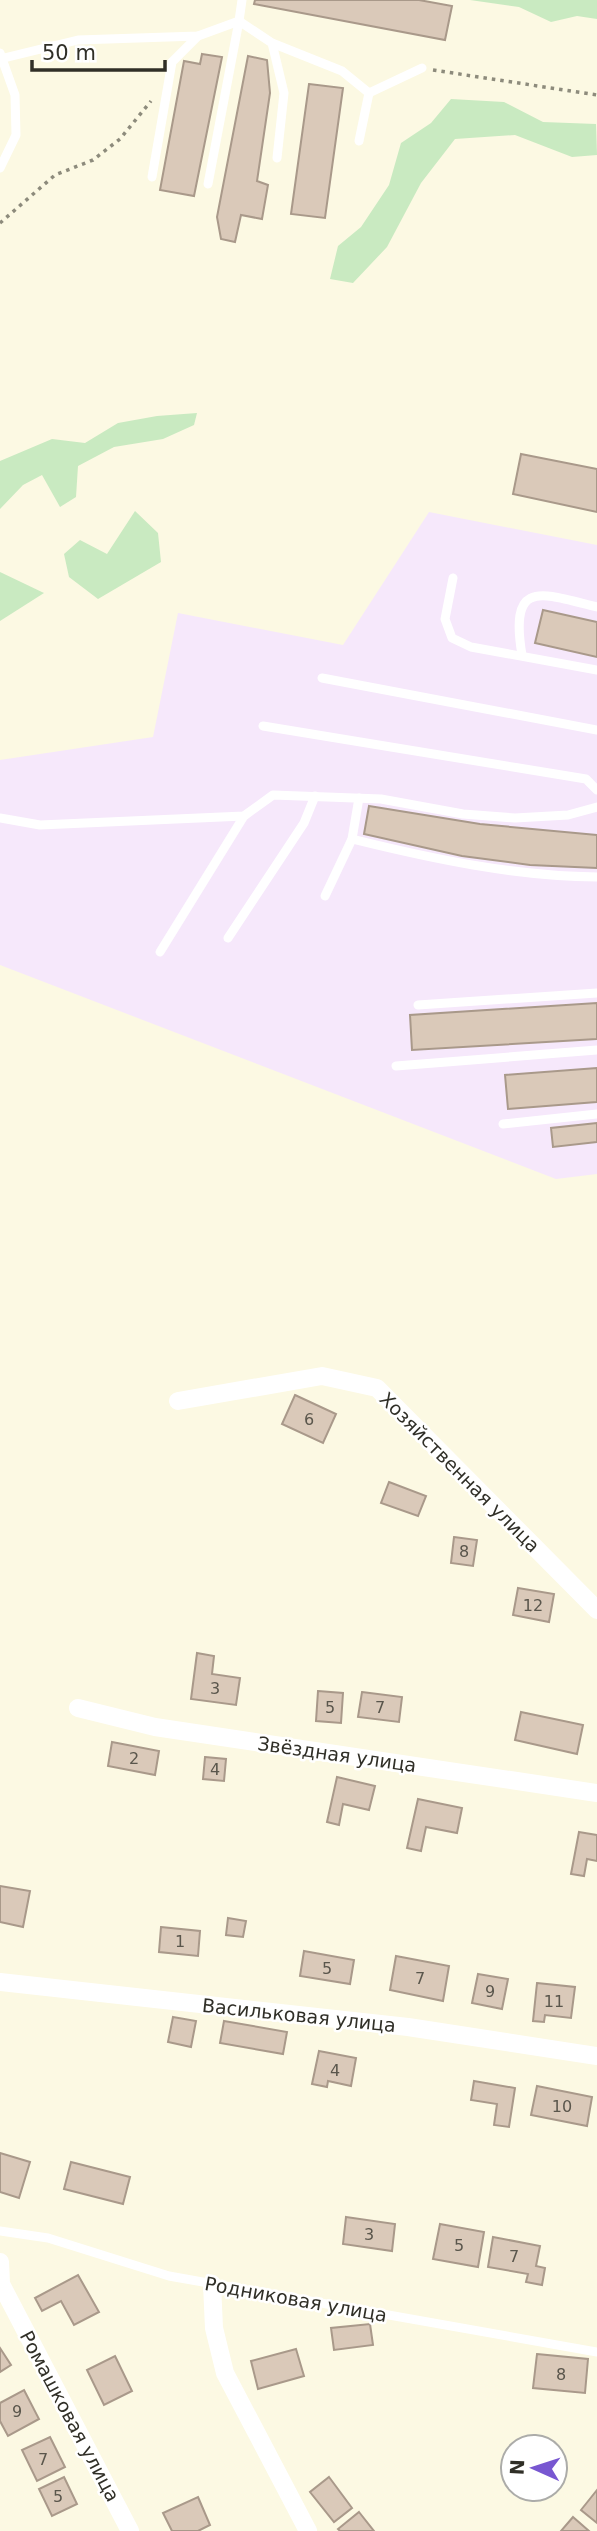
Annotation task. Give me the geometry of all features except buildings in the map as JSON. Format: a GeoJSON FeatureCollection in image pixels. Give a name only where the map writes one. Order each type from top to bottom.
{"type":"FeatureCollection","features":[{"type":"Feature","properties":{"kind":"street","name":"Хозяйственная улица"},"geometry":{"type":"LineString","coordinates":[[178,1401],[322,1376],[377,1388],[597,1610]]}},
{"type":"Feature","properties":{"kind":"street","name":"Звёздная улица"},"geometry":{"type":"LineString","coordinates":[[78,1708],[155,1727],[597,1793]]}},
{"type":"Feature","properties":{"kind":"street","name":"Васильковая улица"},"geometry":{"type":"LineString","coordinates":[[0,1982],[408,2026],[597,2056]]}},
{"type":"Feature","properties":{"kind":"street","name":"Ромашковая улица"},"geometry":{"type":"LineString","coordinates":[[0,2262],[1,2284],[130,2531]]}},
{"type":"Feature","properties":{"kind":"street"},"geometry":{"type":"LineString","coordinates":[[212,2284],[214,2328],[225,2373],[308,2531]]}},
{"type":"Feature","properties":{"kind":"lane"},"geometry":{"type":"LineString","coordinates":[[208,184],[242,0]]}},
{"type":"Feature","properties":{"kind":"lane"},"geometry":{"type":"LineString","coordinates":[[0,168],[16,135],[15,95],[2,56],[78,40],[198,36],[239,20]]}},
{"type":"Feature","properties":{"kind":"lane"},"geometry":{"type":"LineString","coordinates":[[239,20],[272,43],[342,71],[369,93]]}},
{"type":"Feature","properties":{"kind":"lane"},"geometry":{"type":"LineString","coordinates":[[152,177],[172,62],[198,36]]}},
{"type":"Feature","properties":{"kind":"lane"},"geometry":{"type":"LineString","coordinates":[[272,43],[284,93],[276,158]]}},
{"type":"Feature","properties":{"kind":"lane"},"geometry":{"type":"LineString","coordinates":[[369,93],[422,68]]}},
{"type":"Feature","properties":{"kind":"lane"},"geometry":{"type":"LineString","coordinates":[[359,141],[369,93]]}},
{"type":"Feature","properties":{"kind":"lane"},"geometry":{"type":"LineString","coordinates":[[453,578],[445,619],[452,638],[471,647],[597,670]]}},
{"type":"Feature","properties":{"kind":"lane"},"geometry":{"type":"LineString","coordinates":[[522,655],[517,623],[522,606],[532,595],[543,593],[597,607]]}},
{"type":"Feature","properties":{"kind":"lane"},"geometry":{"type":"LineString","coordinates":[[322,678],[597,730]]}},
{"type":"Feature","properties":{"kind":"lane"},"geometry":{"type":"LineString","coordinates":[[263,726],[586,779],[597,790]]}},
{"type":"Feature","properties":{"kind":"lane"},"geometry":{"type":"LineString","coordinates":[[160,951],[244,816],[273,795],[359,798],[463,814],[515,818],[568,815],[597,807]]}},
{"type":"Feature","properties":{"kind":"lane"},"geometry":{"type":"LineString","coordinates":[[228,938],[303,823],[315,796]]}},
{"type":"Feature","properties":{"kind":"lane"},"geometry":{"type":"LineString","coordinates":[[324,897],[352,839],[359,798]]}},
{"type":"Feature","properties":{"kind":"lane"},"geometry":{"type":"LineString","coordinates":[[0,817],[40,825],[244,816]]}},
{"type":"Feature","properties":{"kind":"lane"},"geometry":{"type":"LineString","coordinates":[[352,839],[418,856],[506,872],[597,877]]}},
{"type":"Feature","properties":{"kind":"lane"},"geometry":{"type":"LineString","coordinates":[[418,1005],[597,992]]}},
{"type":"Feature","properties":{"kind":"lane"},"geometry":{"type":"LineString","coordinates":[[396,1066],[597,1050]]}},
{"type":"Feature","properties":{"kind":"lane"},"geometry":{"type":"LineString","coordinates":[[503,1124],[597,1114]]}},
{"type":"Feature","properties":{"kind":"lane","name":"Родниковая улица"},"geometry":{"type":"LineString","coordinates":[[0,2231],[48,2238],[169,2276],[597,2352]]}},
{"type":"Feature","properties":{"kind":"path"},"geometry":{"type":"LineString","coordinates":[[422,68],[597,95]]}},
{"type":"Feature","properties":{"kind":"path"},"geometry":{"type":"LineString","coordinates":[[0,223],[55,175],[93,160],[120,139],[169,80]]}},
{"type":"Feature","properties":{"kind":"shaded area"},"geometry":{"type":"Polygon","coordinates":[[[429,512],[597,545],[597,1174],[556,1179],[0,965],[0,760],[153,737],[178,613],[343,645],[429,512]]]}},
{"type":"Feature","properties":{"kind":"green space"},"geometry":{"type":"Polygon","coordinates":[[[470,0],[597,0],[597,19],[577,16],[551,22],[519,7],[470,0]]]}},
{"type":"Feature","properties":{"kind":"green space"},"geometry":{"type":"Polygon","coordinates":[[[451,99],[504,102],[543,122],[596,124],[597,155],[572,157],[515,135],[455,139],[421,183],[387,247],[353,283],[330,279],[338,246],[361,227],[389,185],[401,143],[431,123],[451,99]]]}},
{"type":"Feature","properties":{"kind":"green space"},"geometry":{"type":"Polygon","coordinates":[[[197,413],[194,425],[163,439],[114,447],[78,466],[76,497],[60,507],[42,475],[23,485],[0,509],[0,461],[52,439],[85,443],[118,423],[197,413]]]}},
{"type":"Feature","properties":{"kind":"green space"},"geometry":{"type":"Polygon","coordinates":[[[135,511],[158,533],[161,562],[98,599],[69,577],[64,554],[80,540],[107,554],[135,511]]]}},
{"type":"Feature","properties":{"kind":"green space"},"geometry":{"type":"Polygon","coordinates":[[[0,572],[44,593],[0,621],[0,572]]]}}]}
